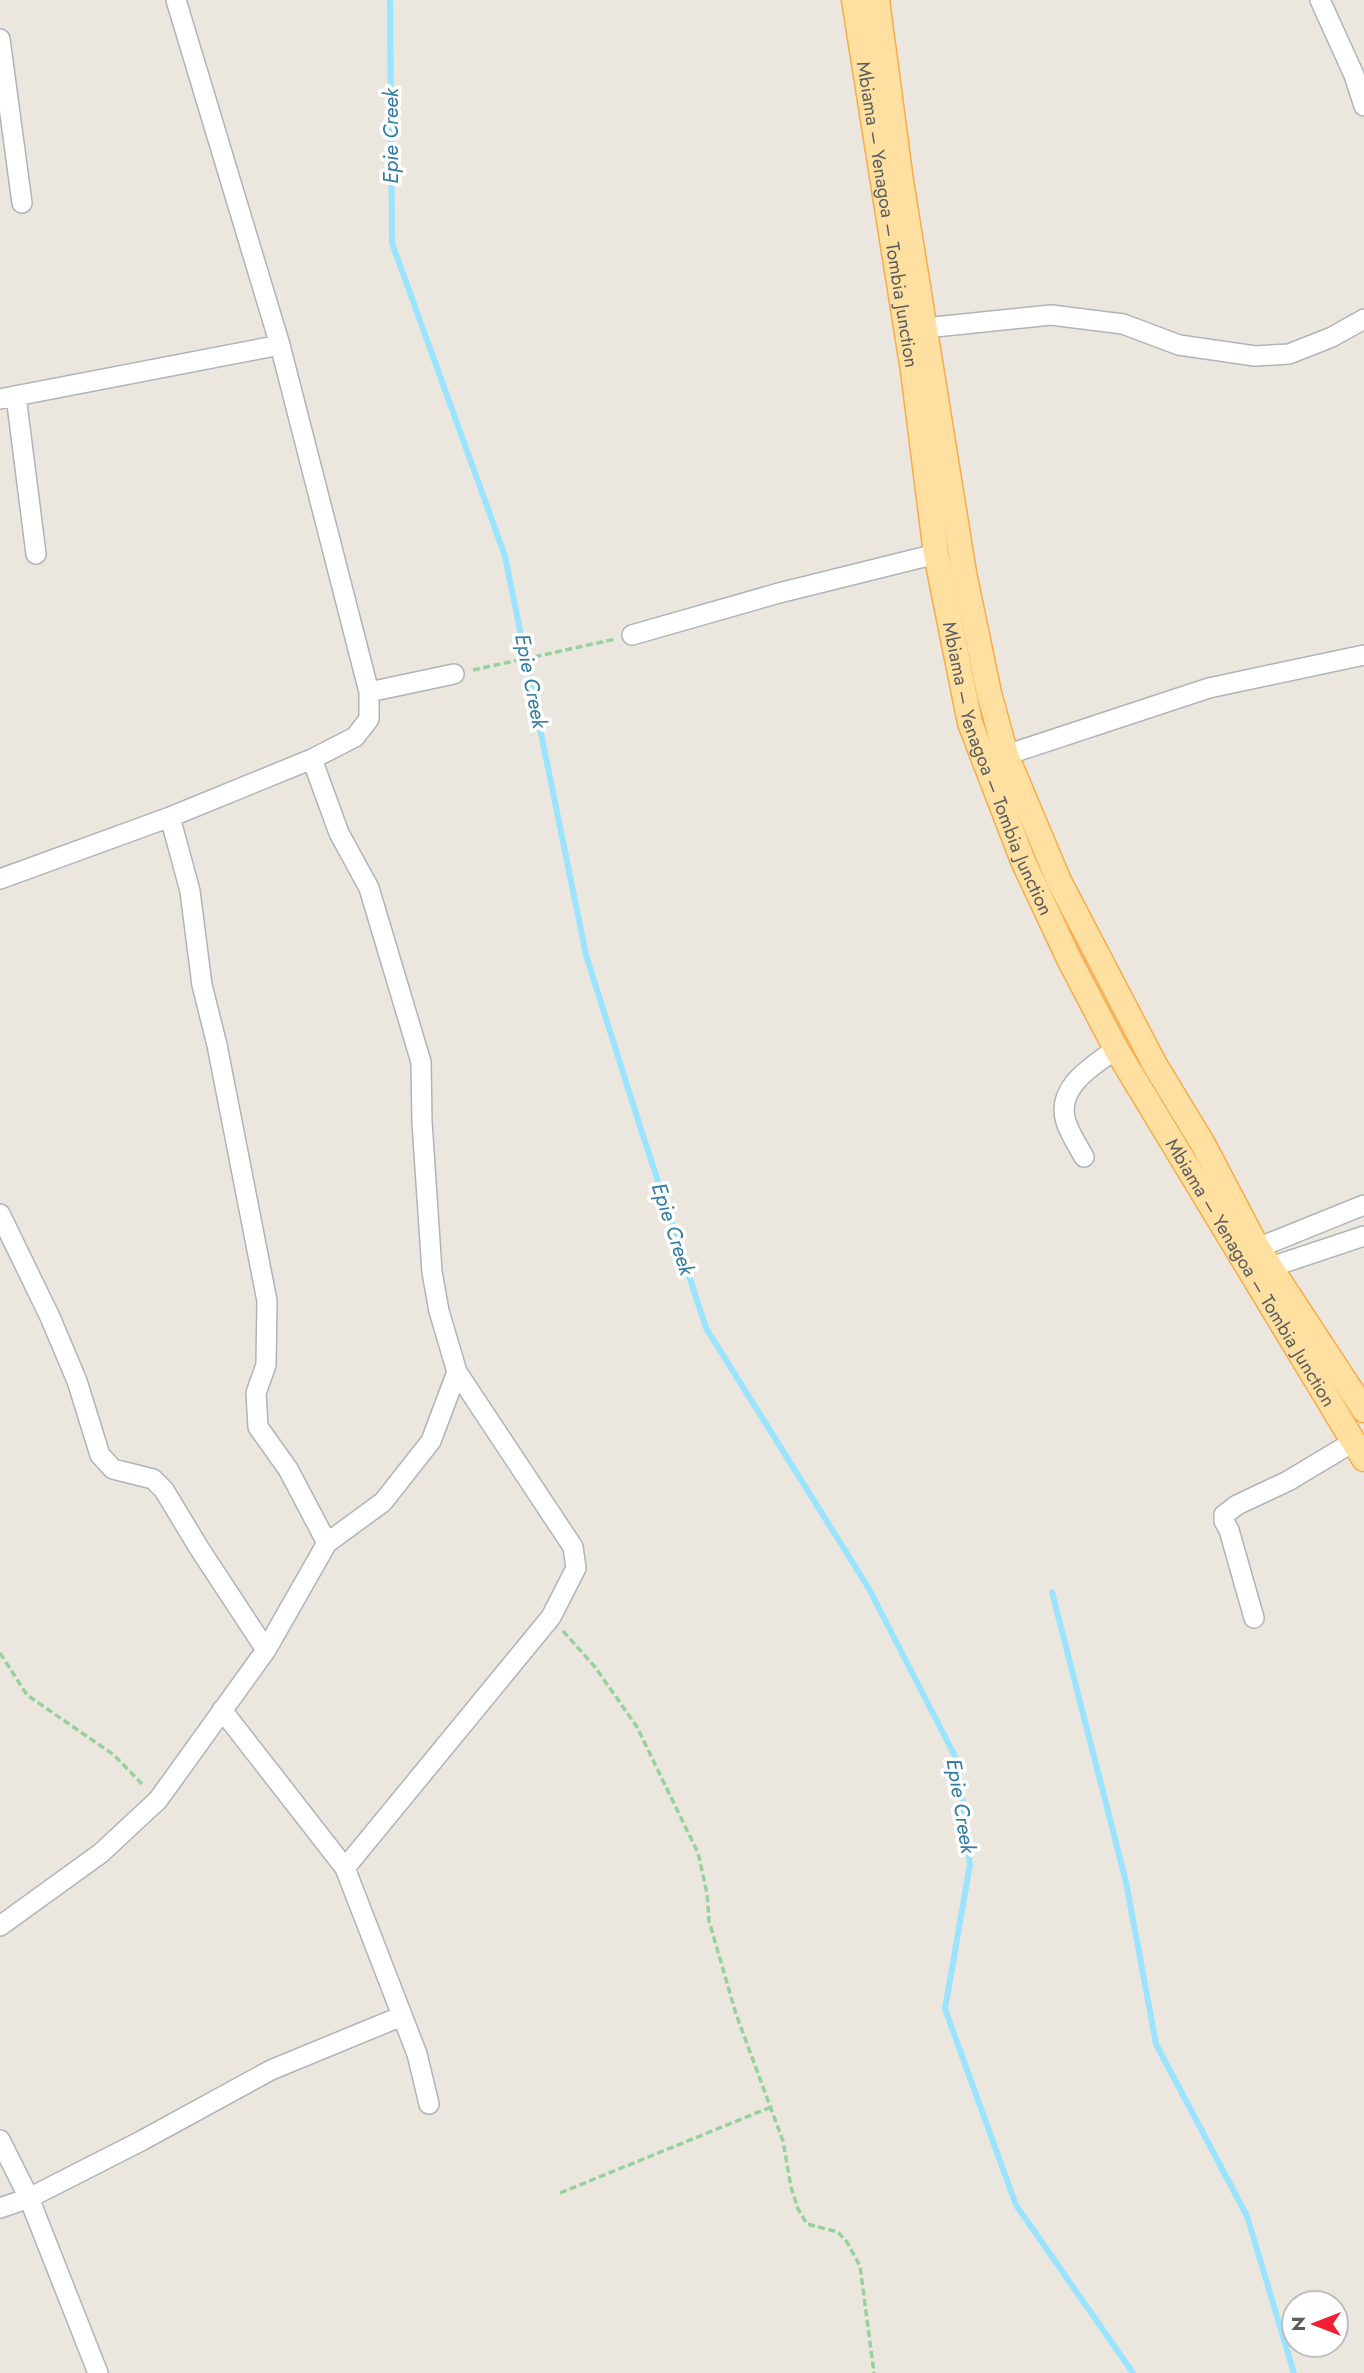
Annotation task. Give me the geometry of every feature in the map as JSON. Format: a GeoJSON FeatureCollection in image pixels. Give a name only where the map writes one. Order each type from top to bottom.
{"type":"FeatureCollection","features":[{"type":"Feature","properties":{"kind":"main road","name":"Mbiama – Yenagoa – Tombia Junction"},"geometry":{"type":"LineString","coordinates":[[854,0],[913,371],[936,554],[971,723],[1023,861],[1069,960],[1116,1049],[1255,1260],[1364,1410]]}},
{"type":"Feature","properties":{"kind":"main road","name":"Mbiama – Yenagoa – Tombia Junction"},"geometry":{"type":"LineString","coordinates":[[877,0],[901,181],[964,573],[989,693],[1006,755],[1059,881],[1105,974],[1155,1065],[1203,1144],[1255,1260],[1359,1450]]}},
{"type":"Feature","properties":{"kind":"street"},"geometry":{"type":"LineString","coordinates":[[0,879],[170,817],[312,760],[355,737],[369,719],[369,692],[280,345],[176,0]]}},
{"type":"Feature","properties":{"kind":"street"},"geometry":{"type":"LineString","coordinates":[[1320,0],[1359,74],[1364,106]]}},
{"type":"Feature","properties":{"kind":"street"},"geometry":{"type":"LineString","coordinates":[[0,40],[22,203]]}},
{"type":"Feature","properties":{"kind":"street"},"geometry":{"type":"LineString","coordinates":[[925,328],[1051,315],[1124,324],[1179,345],[1255,356],[1289,354],[1332,337],[1364,319]]}},
{"type":"Feature","properties":{"kind":"street"},"geometry":{"type":"LineString","coordinates":[[36,554],[8,398],[280,345]]}},
{"type":"Feature","properties":{"kind":"street"},"geometry":{"type":"LineString","coordinates":[[632,635],[779,593],[936,554]]}},
{"type":"Feature","properties":{"kind":"street"},"geometry":{"type":"LineString","coordinates":[[1006,755],[1209,688],[1364,655]]}},
{"type":"Feature","properties":{"kind":"street"},"geometry":{"type":"LineString","coordinates":[[369,692],[454,674]]}},
{"type":"Feature","properties":{"kind":"street"},"geometry":{"type":"LineString","coordinates":[[312,760],[339,833],[369,888],[421,1062],[424,1163],[432,1272],[439,1311],[457,1372],[573,1547],[576,1568],[551,1617],[345,1868]]}},
{"type":"Feature","properties":{"kind":"street"},"geometry":{"type":"LineString","coordinates":[[170,817],[190,891],[202,985],[217,1045],[267,1301],[266,1365],[256,1394],[258,1427],[288,1469],[327,1543]]}},
{"type":"Feature","properties":{"kind":"street"},"geometry":{"type":"LineString","coordinates":[[1084,1157],[1066,1124],[1063,1110],[1065,1100],[1078,1078],[1116,1049]]}},
{"type":"Feature","properties":{"kind":"street"},"geometry":{"type":"LineString","coordinates":[[1255,1260],[1364,1205]]}},
{"type":"Feature","properties":{"kind":"street"},"geometry":{"type":"LineString","coordinates":[[0,1214],[72,1368],[100,1455],[113,1469],[153,1479],[164,1490],[266,1650]]}},
{"type":"Feature","properties":{"kind":"street"},"geometry":{"type":"LineString","coordinates":[[1255,1260],[1364,1236]]}},
{"type":"Feature","properties":{"kind":"street"},"geometry":{"type":"LineString","coordinates":[[0,1926],[101,1853],[158,1800],[266,1650],[327,1543],[383,1502],[431,1441],[457,1372]]}},
{"type":"Feature","properties":{"kind":"street"},"geometry":{"type":"LineString","coordinates":[[1254,1618],[1224,1514],[1237,1505],[1359,1450]]}},
{"type":"Feature","properties":{"kind":"street"},"geometry":{"type":"LineString","coordinates":[[222,1710],[345,1868],[417,2054],[429,2104]]}},
{"type":"Feature","properties":{"kind":"street"},"geometry":{"type":"LineString","coordinates":[[0,2207],[29,2198],[271,2070],[402,2016]]}},
{"type":"Feature","properties":{"kind":"street"},"geometry":{"type":"LineString","coordinates":[[0,2140],[29,2198],[98,2373]]}},
{"type":"Feature","properties":{"kind":"path"},"geometry":{"type":"LineString","coordinates":[[454,674],[632,635]]}},
{"type":"Feature","properties":{"kind":"path"},"geometry":{"type":"LineString","coordinates":[[551,1617],[595,1667],[638,1727],[698,1853],[707,1893],[709,1921],[736,2014],[783,2141],[798,2209],[807,2224],[838,2232],[847,2242],[860,2266],[874,2373]]}},
{"type":"Feature","properties":{"kind":"path"},"geometry":{"type":"LineString","coordinates":[[0,1653],[27,1695],[114,1755],[158,1800]]}},
{"type":"Feature","properties":{"kind":"path"},"geometry":{"type":"LineString","coordinates":[[560,2193],[771,2107]]}},
{"type":"Feature","properties":{"kind":"waterway","name":"Epie Creek"},"geometry":{"type":"LineString","coordinates":[[390,0],[392,243],[505,556],[586,955],[706,1328],[868,1587],[958,1762],[970,1864],[945,2009],[1016,2205],[1133,2373]]}},
{"type":"Feature","properties":{"kind":"waterway"},"geometry":{"type":"LineString","coordinates":[[1052,1592],[1126,1882],[1156,2044],[1247,2216],[1294,2373]]}}]}
